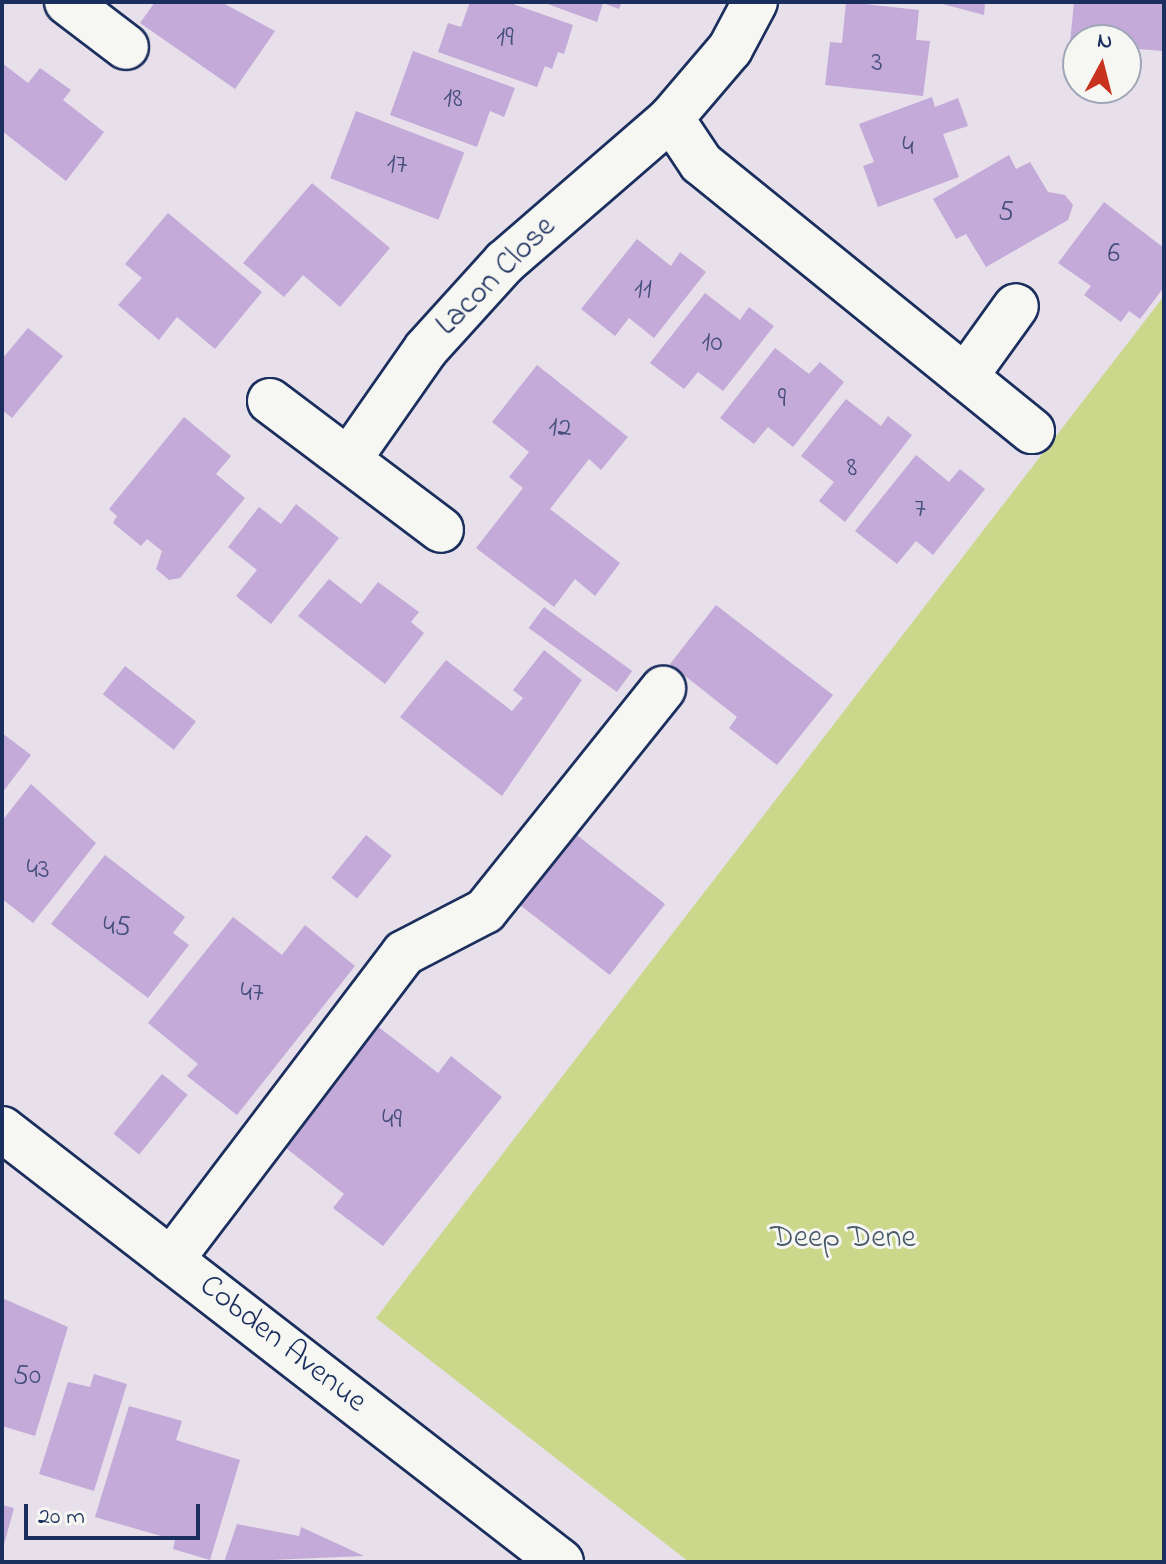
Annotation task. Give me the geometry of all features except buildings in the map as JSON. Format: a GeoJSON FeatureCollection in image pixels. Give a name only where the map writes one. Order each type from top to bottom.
{"type":"FeatureCollection","features":[{"type":"Feature","properties":{"kind":"street"},"geometry":{"type":"LineString","coordinates":[[67,2],[126,47]]}},
{"type":"Feature","properties":{"kind":"street","name":"Lacon Close"},"geometry":{"type":"LineString","coordinates":[[349,459],[426,349],[505,262],[671,118],[730,49],[755,2]]}},
{"type":"Feature","properties":{"kind":"street"},"geometry":{"type":"LineString","coordinates":[[671,118],[701,163],[1032,431]]}},
{"type":"Feature","properties":{"kind":"street"},"geometry":{"type":"LineString","coordinates":[[965,377],[1016,306]]}},
{"type":"Feature","properties":{"kind":"street"},"geometry":{"type":"LineString","coordinates":[[270,401],[441,530]]}},
{"type":"Feature","properties":{"kind":"street"},"geometry":{"type":"LineString","coordinates":[[171,1260],[404,953],[485,911],[663,689]]}},
{"type":"Feature","properties":{"kind":"street","name":"Cobden Avenue"},"geometry":{"type":"LineString","coordinates":[[2,1129],[561,1562]]}},
{"type":"Feature","properties":{"kind":"green space","name":"Deep Dene"},"geometry":{"type":"Polygon","coordinates":[[[1164,296],[1164,1562],[689,1562],[376,1318],[1164,296]]]}}]}
